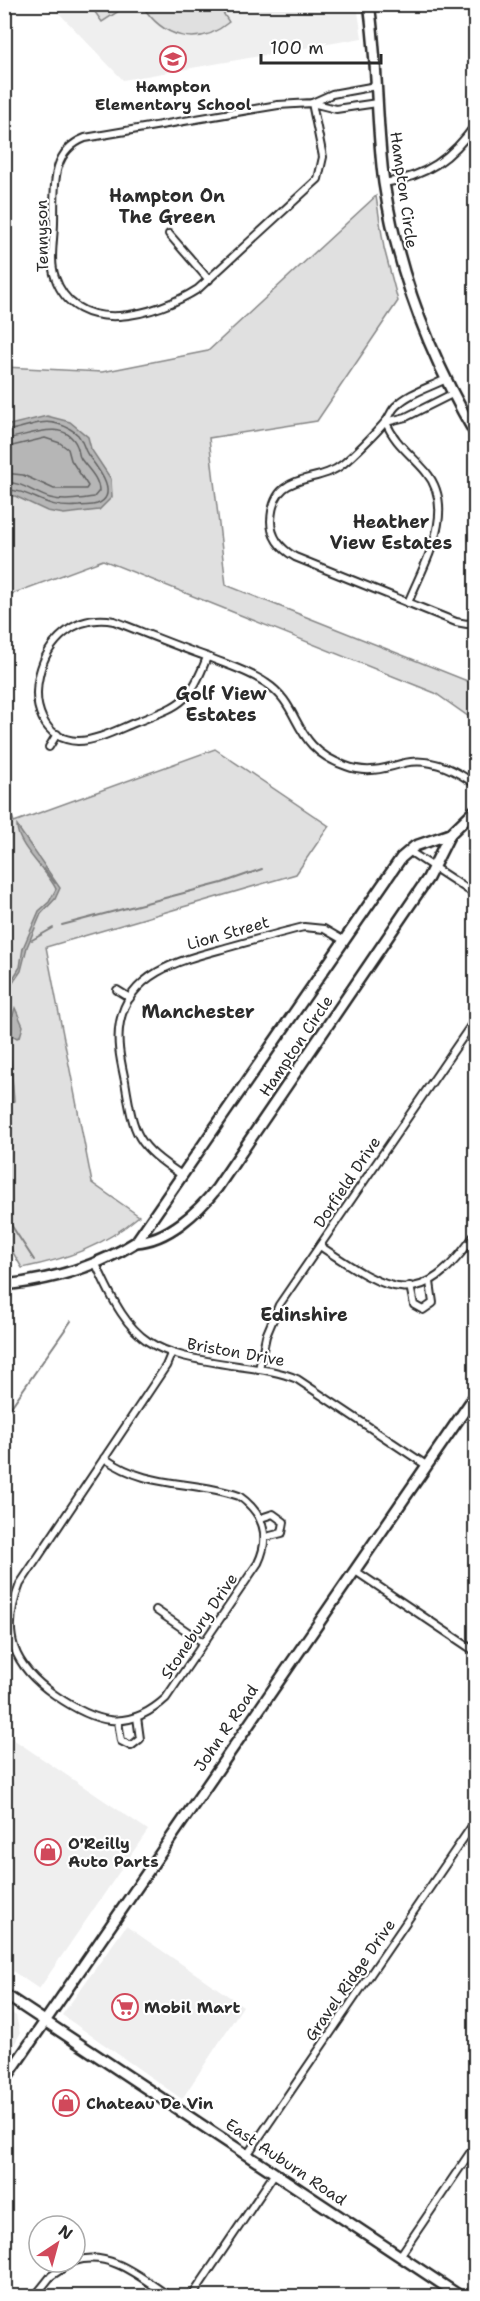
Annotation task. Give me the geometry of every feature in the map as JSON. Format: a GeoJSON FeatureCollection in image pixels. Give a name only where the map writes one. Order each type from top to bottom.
{"type":"FeatureCollection","features":[{"type":"Feature","properties":{"kind":"street","name":"Hampton Circle"},"geometry":{"type":"LineString","coordinates":[[369,4],[384,183],[405,280],[427,342],[444,381],[476,435]]}},
{"type":"Feature","properties":{"kind":"street","name":"Tennyson"},"geometry":{"type":"LineString","coordinates":[[312,103],[323,157],[319,176],[209,280],[180,299],[137,314],[103,317],[77,306],[65,295],[54,273],[54,184],[58,161],[68,148],[85,138],[250,109],[312,103],[332,94],[376,86]]}},
{"type":"Feature","properties":{"kind":"street","name":"Tennyson"},"geometry":{"type":"LineString","coordinates":[[312,103],[336,109],[377,103]]}},
{"type":"Feature","properties":{"kind":"street"},"geometry":{"type":"LineString","coordinates":[[384,183],[410,178],[434,168],[457,149],[476,124]]}},
{"type":"Feature","properties":{"kind":"street"},"geometry":{"type":"LineString","coordinates":[[169,234],[209,280]]}},
{"type":"Feature","properties":{"kind":"street"},"geometry":{"type":"LineString","coordinates":[[444,381],[403,400],[394,407],[386,422],[334,471],[302,478],[288,485],[274,505],[271,527],[282,548],[294,557],[456,622],[467,624],[476,622]]}},
{"type":"Feature","properties":{"kind":"street"},"geometry":{"type":"LineString","coordinates":[[386,422],[406,417],[452,394]]}},
{"type":"Feature","properties":{"kind":"street"},"geometry":{"type":"LineString","coordinates":[[386,422],[396,441],[432,481],[441,508],[438,526],[408,603]]}},
{"type":"Feature","properties":{"kind":"street"},"geometry":{"type":"LineString","coordinates":[[207,657],[195,687],[177,706],[92,739],[77,741],[57,734],[40,714],[39,677],[49,647],[74,626],[88,621],[114,621],[207,657],[256,677],[272,687],[285,701],[307,742],[340,764],[375,771],[411,762],[429,762],[461,775],[476,785]]}},
{"type":"Feature","properties":{"kind":"street"},"geometry":{"type":"LineString","coordinates":[[49,747],[57,734]]}},
{"type":"Feature","properties":{"kind":"street","name":"Hampton Circle"},"geometry":{"type":"LineString","coordinates":[[136,1242],[396,865],[409,851],[450,834],[476,809]]}},
{"type":"Feature","properties":{"kind":"street","name":"Hampton Circle"},"geometry":{"type":"LineString","coordinates":[[4,1286],[61,1276],[96,1264],[136,1242],[152,1240],[180,1223],[217,1188],[435,867],[450,834]]}},
{"type":"Feature","properties":{"kind":"street"},"geometry":{"type":"LineString","coordinates":[[409,851],[476,895]]}},
{"type":"Feature","properties":{"kind":"street","name":"Lion Street"},"geometry":{"type":"LineString","coordinates":[[183,1176],[146,1148],[133,1123],[119,1039],[120,1021],[130,998],[146,979],[166,966],[304,927],[324,929],[343,940]]}},
{"type":"Feature","properties":{"kind":"street"},"geometry":{"type":"LineString","coordinates":[[117,990],[130,998]]}},
{"type":"Feature","properties":{"kind":"street","name":"Dorfield Drive"},"geometry":{"type":"LineString","coordinates":[[259,1369],[266,1336],[274,1315],[476,1018]]}},
{"type":"Feature","properties":{"kind":"street"},"geometry":{"type":"LineString","coordinates":[[320,1246],[374,1281],[389,1286],[410,1286],[430,1282],[454,1263],[476,1233]]}},
{"type":"Feature","properties":{"kind":"street","name":"Briston Drive"},"geometry":{"type":"LineString","coordinates":[[96,1264],[116,1307],[146,1340],[171,1353],[286,1374],[312,1387],[426,1465]]}},
{"type":"Feature","properties":{"kind":"street"},"geometry":{"type":"LineString","coordinates":[[410,1286],[414,1305],[423,1310],[433,1303],[430,1282]]}},
{"type":"Feature","properties":{"kind":"street","name":"Stonebury Drive"},"geometry":{"type":"LineString","coordinates":[[104,1458],[126,1472],[147,1480],[239,1496],[248,1502],[261,1518],[266,1537],[258,1563],[166,1698],[153,1709],[136,1717],[118,1721],[91,1717],[27,1674],[7,1647],[5,1629],[8,1611],[15,1592],[104,1458],[166,1366],[171,1353]]}},
{"type":"Feature","properties":{"kind":"street","name":"John R Road"},"geometry":{"type":"LineString","coordinates":[[4,2081],[476,1394]]}},
{"type":"Feature","properties":{"kind":"street","name":"Stonebury Drive"},"geometry":{"type":"LineString","coordinates":[[261,1518],[273,1514],[284,1522],[282,1533],[266,1537]]}},
{"type":"Feature","properties":{"kind":"street"},"geometry":{"type":"LineString","coordinates":[[354,1570],[476,1652]]}},
{"type":"Feature","properties":{"kind":"street"},"geometry":{"type":"LineString","coordinates":[[156,1610],[204,1643]]}},
{"type":"Feature","properties":{"kind":"street"},"geometry":{"type":"LineString","coordinates":[[118,1721],[121,1741],[130,1746],[140,1739],[136,1717]]}},
{"type":"Feature","properties":{"kind":"street","name":"Gravel Ridge Drive"},"geometry":{"type":"LineString","coordinates":[[248,2155],[476,1820]]}},
{"type":"Feature","properties":{"kind":"street","name":"East Auburn Road"},"geometry":{"type":"LineString","coordinates":[[4,1994],[458,2296]]}},
{"type":"Feature","properties":{"kind":"street"},"geometry":{"type":"LineString","coordinates":[[400,2256],[476,2144]]}},
{"type":"Feature","properties":{"kind":"street"},"geometry":{"type":"LineString","coordinates":[[192,2296],[275,2173]]}},
{"type":"Feature","properties":{"kind":"street"},"geometry":{"type":"LineString","coordinates":[[87,2259],[98,2258],[113,2262],[169,2296]]}},
{"type":"Feature","properties":{"kind":"street"},"geometry":{"type":"LineString","coordinates":[[35,2296],[54,2274]]}},
{"type":"Feature","properties":{"kind":"shaded area","name":"Hampton Elementary School"},"geometry":{"type":"Polygon","coordinates":[[[55,5],[357,5],[362,38],[123,80],[56,10],[55,5]]]}},
{"type":"Feature","properties":{"kind":"shaded area"},"geometry":{"type":"Polygon","coordinates":[[[90,5],[128,5],[102,22],[90,5]]]}},
{"type":"Feature","properties":{"kind":"shaded area"},"geometry":{"type":"Polygon","coordinates":[[[142,5],[218,5],[229,22],[205,35],[181,36],[160,25],[142,5]]]}},
{"type":"Feature","properties":{"kind":"shaded area"},"geometry":{"type":"Polygon","coordinates":[[[376,196],[384,248],[398,301],[317,421],[209,438],[226,585],[475,684],[475,721],[435,693],[103,560],[9,595],[5,611],[5,367],[102,372],[208,351],[376,196]]]}},
{"type":"Feature","properties":{"kind":"shaded area"},"geometry":{"type":"Polygon","coordinates":[[[215,749],[329,826],[296,874],[46,947],[92,1183],[139,1216],[112,1236],[84,1250],[70,1256],[22,1268],[5,1239],[5,796],[14,822],[215,749]]]}},
{"type":"Feature","properties":{"kind":"shaded area"},"geometry":{"type":"Polygon","coordinates":[[[4,1733],[148,1830],[39,1989],[5,1966],[4,1733]]]}},
{"type":"Feature","properties":{"kind":"shaded area"},"geometry":{"type":"Polygon","coordinates":[[[126,1926],[243,2006],[182,2099],[62,2015],[126,1926]]]}},
{"type":"Feature","properties":{"kind":"shaded area"},"geometry":{"type":"Polygon","coordinates":[[[5,2008],[16,2016],[20,2034],[5,2060],[5,2008]]]}},
{"type":"Feature","properties":{"kind":"water"},"geometry":{"type":"Polygon","coordinates":[[[47,416],[70,422],[88,437],[91,449],[111,479],[112,497],[99,510],[64,514],[47,511],[15,496],[5,496],[5,426],[47,416]]]}},
{"type":"Feature","properties":{"kind":"water"},"geometry":{"type":"Polygon","coordinates":[[[17,826],[60,888],[55,899],[41,914],[27,947],[21,971],[12,984],[10,1014],[13,1015],[15,1008],[23,1026],[20,1037],[12,1035],[9,1040],[14,1101],[5,1108],[4,1007],[8,1006],[9,985],[20,967],[23,948],[39,911],[49,902],[56,889],[22,842],[17,826]]]}},
{"type":"Feature","properties":{"kind":"waterway"},"geometry":{"type":"LineString","coordinates":[[44,869],[55,883]]}},
{"type":"Feature","properties":{"kind":"waterway"},"geometry":{"type":"LineString","coordinates":[[62,925],[222,883],[262,869]]}},
{"type":"Feature","properties":{"kind":"waterway"},"geometry":{"type":"LineString","coordinates":[[32,940],[53,928]]}},
{"type":"Feature","properties":{"kind":"waterway"},"geometry":{"type":"LineString","coordinates":[[4,1214],[34,1260]]}},
{"type":"Feature","properties":{"kind":"waterway"},"geometry":{"type":"LineString","coordinates":[[4,1417],[71,1321]]}},
{"type":"Feature","properties":{"kind":"place","name":"Hampton Elementary School"},"geometry":{"type":"Point","coordinates":[173,59]}},
{"type":"Feature","properties":{"kind":"place","name":"O'Reilly Auto Parts"},"geometry":{"type":"Point","coordinates":[48,1852]}},
{"type":"Feature","properties":{"kind":"place","name":"Mobil Mart"},"geometry":{"type":"Point","coordinates":[125,2007]}},
{"type":"Feature","properties":{"kind":"place","name":"Chateau De Vin"},"geometry":{"type":"Point","coordinates":[66,2103]}},
{"type":"Feature","properties":{"kind":"district","name":"Hampton On The Green"},"geometry":{"type":"Point","coordinates":[167,206]}},
{"type":"Feature","properties":{"kind":"district","name":"Heather View Estates"},"geometry":{"type":"Point","coordinates":[391,532]}},
{"type":"Feature","properties":{"kind":"district","name":"Golf View Estates"},"geometry":{"type":"Point","coordinates":[221,704]}},
{"type":"Feature","properties":{"kind":"district","name":"Manchester"},"geometry":{"type":"Point","coordinates":[198,1012]}},
{"type":"Feature","properties":{"kind":"district","name":"Edinshire"},"geometry":{"type":"Point","coordinates":[304,1315]}}]}
